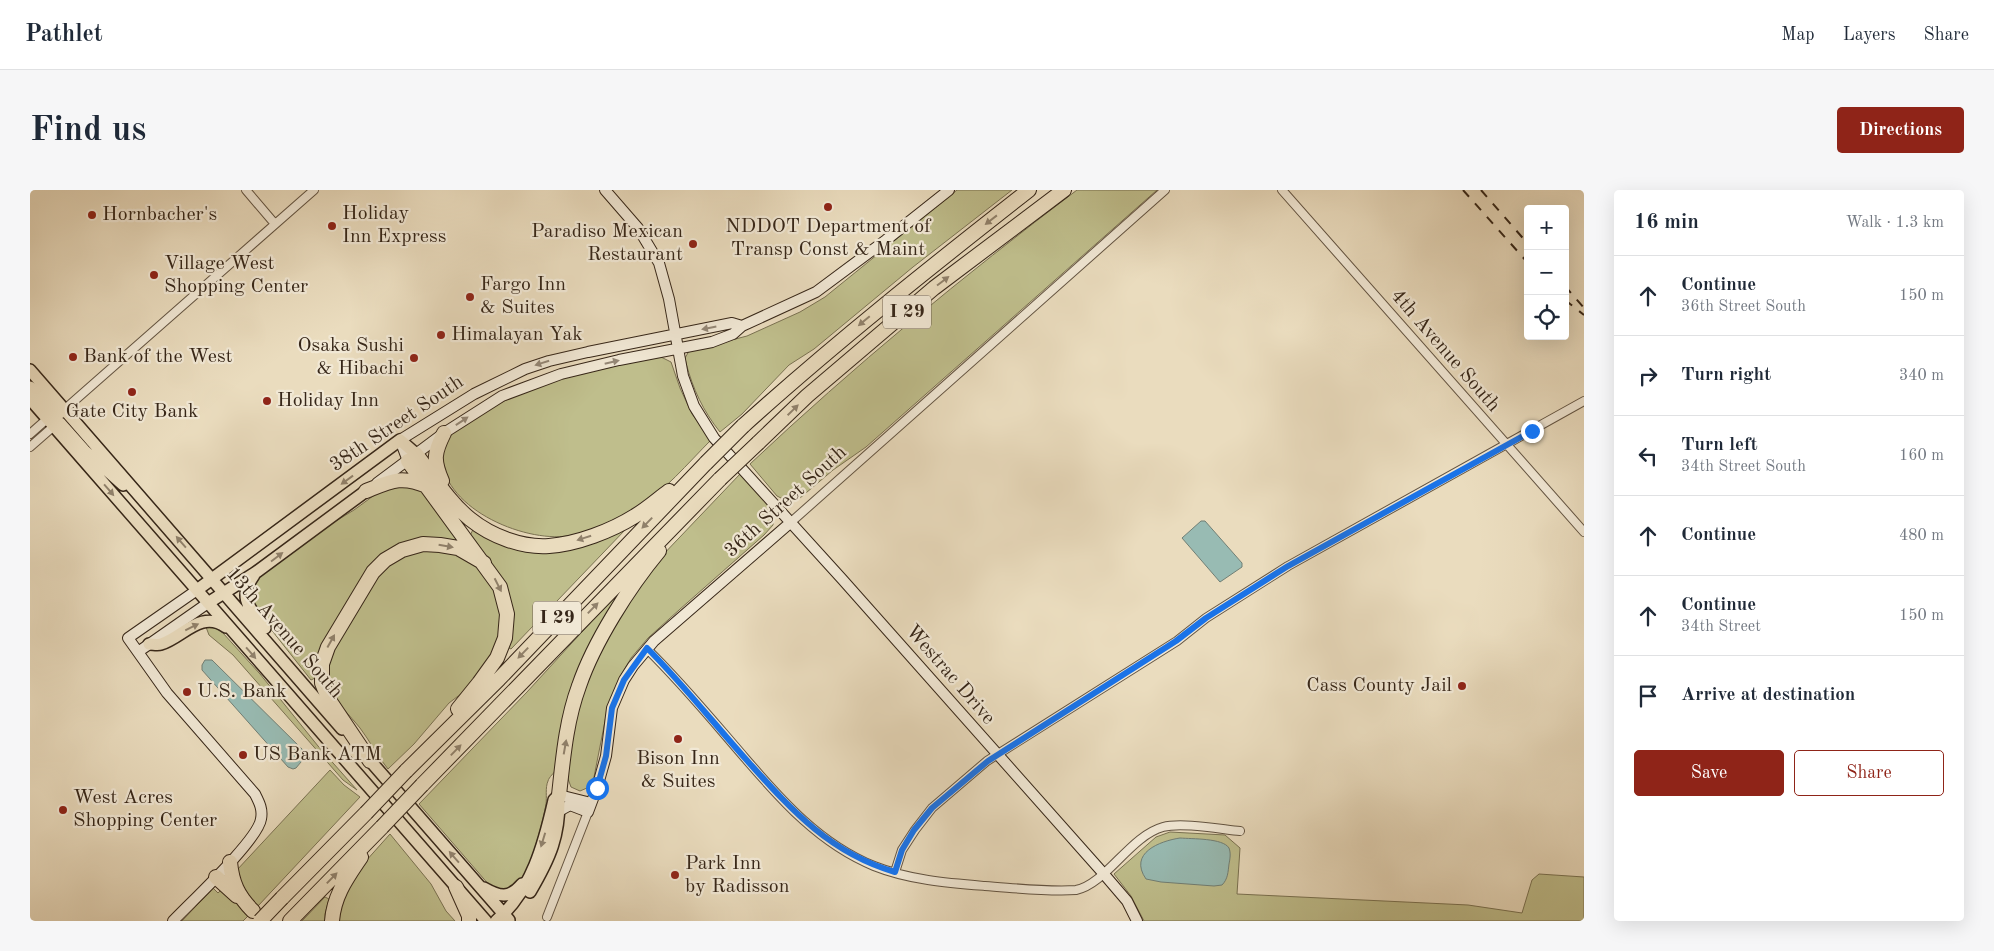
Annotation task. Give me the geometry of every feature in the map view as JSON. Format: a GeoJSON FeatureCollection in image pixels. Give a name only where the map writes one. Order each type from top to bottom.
{"type":"FeatureCollection","features":[{"type":"Feature","properties":{"kind":"highway","name":"I 29"},"geometry":{"type":"LineString","coordinates":[[252,911],[282,898],[499,679],[703,465],[743,426],[794,380],[914,280],[1030,190]]}},
{"type":"Feature","properties":{"kind":"highway","name":"I 29"},"geometry":{"type":"LineString","coordinates":[[294,917],[684,514],[807,396],[934,288],[1064,190]]}},
{"type":"Feature","properties":{"kind":"highway"},"geometry":{"type":"LineString","coordinates":[[444,433],[435,450],[435,462],[448,496]]}},
{"type":"Feature","properties":{"kind":"highway"},"geometry":{"type":"LineString","coordinates":[[412,457],[470,519],[493,534],[525,544],[548,546],[571,542],[617,526],[636,516],[703,465]]}},
{"type":"Feature","properties":{"kind":"highway"},"geometry":{"type":"LineString","coordinates":[[412,457],[427,486],[500,587],[507,614],[504,638],[497,658],[460,705],[436,742]]}},
{"type":"Feature","properties":{"kind":"highway"},"geometry":{"type":"LineString","coordinates":[[366,491],[402,479],[413,480],[427,486]]}},
{"type":"Feature","properties":{"kind":"highway"},"geometry":{"type":"LineString","coordinates":[[559,795],[563,754],[570,718],[578,686],[591,655],[651,561],[674,533],[684,514]]}},
{"type":"Feature","properties":{"kind":"highway"},"geometry":{"type":"LineString","coordinates":[[370,761],[329,700],[322,683],[322,664],[328,647],[373,572],[385,560],[402,550],[423,544],[440,545],[458,548],[484,563]]}},
{"type":"Feature","properties":{"kind":"highway"},"geometry":{"type":"LineString","coordinates":[[332,921],[333,906],[342,885],[379,830]]}},
{"type":"Feature","properties":{"kind":"highway"},"geometry":{"type":"LineString","coordinates":[[230,862],[232,879],[252,911]]}},
{"type":"Feature","properties":{"kind":"highway"},"geometry":{"type":"LineString","coordinates":[[216,877],[252,911]]}},
{"type":"Feature","properties":{"kind":"highway"},"geometry":{"type":"LineString","coordinates":[[456,887],[469,916],[469,921]]}},
{"type":"Feature","properties":{"kind":"main road","name":"13th Avenue South"},"geometry":{"type":"LineString","coordinates":[[30,370],[225,592],[506,920]]}},
{"type":"Feature","properties":{"kind":"main road"},"geometry":{"type":"LineString","coordinates":[[30,387],[52,411],[60,413],[65,409]]}},
{"type":"Feature","properties":{"kind":"main road","name":"13th Avenue South"},"geometry":{"type":"LineString","coordinates":[[30,399],[486,921]]}},
{"type":"Feature","properties":{"kind":"main road"},"geometry":{"type":"LineString","coordinates":[[50,423],[56,420],[60,423],[93,459],[151,508]]}},
{"type":"Feature","properties":{"kind":"main road"},"geometry":{"type":"LineString","coordinates":[[400,440],[412,457]]}},
{"type":"Feature","properties":{"kind":"main road","name":"38th Street South"},"geometry":{"type":"LineString","coordinates":[[196,590],[400,440]]}},
{"type":"Feature","properties":{"kind":"main road","name":"38th Street South"},"geometry":{"type":"LineString","coordinates":[[208,603],[255,573],[366,491]]}},
{"type":"Feature","properties":{"kind":"main road"},"geometry":{"type":"LineString","coordinates":[[255,573],[246,588],[246,603],[279,647],[302,683]]}},
{"type":"Feature","properties":{"kind":"main road"},"geometry":{"type":"LineString","coordinates":[[149,644],[161,644],[191,627],[209,622],[223,625],[234,634]]}},
{"type":"Feature","properties":{"kind":"main road"},"geometry":{"type":"LineString","coordinates":[[506,920],[524,904],[545,866],[555,841],[559,795]]}},
{"type":"Feature","properties":{"kind":"main road"},"geometry":{"type":"LineString","coordinates":[[506,920],[534,868],[554,800],[559,795]]}},
{"type":"Feature","properties":{"kind":"main road"},"geometry":{"type":"LineString","coordinates":[[477,884],[495,894],[505,895],[512,893],[520,886],[534,868]]}},
{"type":"Feature","properties":{"kind":"street"},"geometry":{"type":"LineString","coordinates":[[246,190],[275,224]]}},
{"type":"Feature","properties":{"kind":"street"},"geometry":{"type":"LineString","coordinates":[[65,409],[314,190]]}},
{"type":"Feature","properties":{"kind":"street","name":"Westrac Drive"},"geometry":{"type":"LineString","coordinates":[[605,190],[638,228],[656,257],[664,277],[683,376],[694,406],[706,428],[1103,873],[1127,901],[1137,921]]}},
{"type":"Feature","properties":{"kind":"street","name":"38th Street South"},"geometry":{"type":"LineString","coordinates":[[366,491],[444,433],[502,396],[561,374],[712,342],[734,334],[742,326],[816,292],[949,190]]}},
{"type":"Feature","properties":{"kind":"street","name":"36th Street South"},"geometry":{"type":"LineString","coordinates":[[547,917],[597,788],[606,756],[612,708],[624,680],[647,648],[1165,190]]}},
{"type":"Feature","properties":{"kind":"street","name":"4th Avenue South"},"geometry":{"type":"LineString","coordinates":[[1282,190],[1584,532]]}},
{"type":"Feature","properties":{"kind":"street","name":"38th Street South"},"geometry":{"type":"LineString","coordinates":[[400,440],[474,394],[525,369],[549,361],[732,323],[742,326]]}},
{"type":"Feature","properties":{"kind":"street"},"geometry":{"type":"LineString","coordinates":[[895,872],[902,850],[914,830],[932,808],[997,755],[1176,641],[1206,618],[1288,566],[1584,401]]}},
{"type":"Feature","properties":{"kind":"street"},"geometry":{"type":"LineString","coordinates":[[30,434],[50,423]]}},
{"type":"Feature","properties":{"kind":"street"},"geometry":{"type":"LineString","coordinates":[[30,447],[50,423]]}},
{"type":"Feature","properties":{"kind":"street","name":"38th Street South"},"geometry":{"type":"LineString","coordinates":[[173,921],[247,843],[260,825],[262,812],[255,794],[167,693],[128,638],[196,590]]}},
{"type":"Feature","properties":{"kind":"street","name":"38th Street South"},"geometry":{"type":"LineString","coordinates":[[138,652],[208,603]]}},
{"type":"Feature","properties":{"kind":"street"},"geometry":{"type":"LineString","coordinates":[[647,648],[799,817],[835,846],[875,866],[925,880],[1068,891],[1082,889],[1140,840],[1164,826],[1240,831]]}},
{"type":"Feature","properties":{"kind":"street"},"geometry":{"type":"LineString","coordinates":[[559,795],[589,807]]}},
{"type":"Feature","properties":{"kind":"street"},"geometry":{"type":"LineString","coordinates":[[559,811],[570,806],[589,807]]}},
{"type":"Feature","properties":{"kind":"shaded area"},"geometry":{"type":"Polygon","coordinates":[[[957,190],[1012,190],[913,267],[814,349],[789,365],[742,414],[720,432],[704,408],[692,382],[685,358],[689,351],[747,336],[800,312],[825,297],[957,190]]]}},
{"type":"Feature","properties":{"kind":"shaded area"},"geometry":{"type":"Polygon","coordinates":[[[1077,190],[1157,190],[866,447],[833,470],[800,498],[787,501],[777,496],[750,464],[909,323],[992,255],[1077,190]]]}},
{"type":"Feature","properties":{"kind":"shaded area"},"geometry":{"type":"Polygon","coordinates":[[[661,357],[671,362],[692,414],[711,440],[666,486],[629,513],[606,524],[573,535],[555,537],[534,534],[513,529],[492,520],[473,508],[457,493],[446,477],[442,458],[443,447],[450,434],[494,407],[516,395],[563,378],[661,357]]]}},
{"type":"Feature","properties":{"kind":"shaded area"},"geometry":{"type":"Polygon","coordinates":[[[741,473],[773,511],[773,525],[648,638],[631,658],[619,679],[608,706],[593,782],[587,788],[580,791],[571,787],[567,776],[577,700],[598,650],[658,560],[741,473]]]}},
{"type":"Feature","properties":{"kind":"shaded area"},"geometry":{"type":"Polygon","coordinates":[[[417,485],[462,539],[458,544],[386,554],[317,677],[311,680],[251,604],[250,589],[254,581],[311,536],[354,510],[384,488],[417,485]]]}},
{"type":"Feature","properties":{"kind":"shaded area"},"geometry":{"type":"Polygon","coordinates":[[[474,527],[527,548],[623,527],[625,530],[511,649],[507,647],[512,626],[470,536],[474,527]]]}},
{"type":"Feature","properties":{"kind":"shaded area"},"geometry":{"type":"Polygon","coordinates":[[[435,548],[471,559],[495,587],[503,622],[492,658],[470,687],[449,703],[414,744],[388,769],[360,728],[332,693],[328,684],[328,663],[332,650],[379,572],[405,553],[435,548]]]}},
{"type":"Feature","properties":{"kind":"shaded area"},"geometry":{"type":"Polygon","coordinates":[[[624,586],[605,621],[557,769],[548,781],[544,813],[529,864],[518,884],[512,889],[503,890],[490,886],[419,804],[527,692],[624,586]]]}},
{"type":"Feature","properties":{"kind":"shaded area"},"geometry":{"type":"Polygon","coordinates":[[[206,627],[214,627],[223,633],[260,674],[318,746],[357,790],[343,780],[233,655],[209,635],[206,627]]]}},
{"type":"Feature","properties":{"kind":"shaded area"},"geometry":{"type":"Polygon","coordinates":[[[330,770],[344,785],[360,797],[258,906],[239,888],[236,871],[330,770]]]}},
{"type":"Feature","properties":{"kind":"shaded area"},"geometry":{"type":"Polygon","coordinates":[[[1170,832],[1225,835],[1240,848],[1237,894],[1468,905],[1522,913],[1532,880],[1539,874],[1584,877],[1584,921],[1144,921],[1131,896],[1114,874],[1156,837],[1170,832]]]}},
{"type":"Feature","properties":{"kind":"shaded area"},"geometry":{"type":"Polygon","coordinates":[[[390,834],[431,884],[446,911],[455,921],[335,921],[348,881],[390,834]]]}},
{"type":"Feature","properties":{"kind":"shaded area"},"geometry":{"type":"Polygon","coordinates":[[[213,888],[218,893],[222,889],[249,915],[243,921],[182,921],[213,888]]]}},
{"type":"Feature","properties":{"kind":"shaded area"},"geometry":{"type":"Polygon","coordinates":[[[325,897],[329,899],[325,921],[302,921],[325,897]]]}},
{"type":"Feature","properties":{"kind":"water"},"geometry":{"type":"Polygon","coordinates":[[[1201,521],[1205,521],[1242,563],[1242,567],[1220,582],[1182,538],[1201,521]]]}},
{"type":"Feature","properties":{"kind":"water"},"geometry":{"type":"Polygon","coordinates":[[[205,660],[212,660],[306,753],[306,756],[296,768],[288,767],[202,670],[205,660]]]}},
{"type":"Feature","properties":{"kind":"water"},"geometry":{"type":"Polygon","coordinates":[[[1180,838],[1220,842],[1229,848],[1228,873],[1222,885],[1161,882],[1146,879],[1141,870],[1141,862],[1144,855],[1156,845],[1180,838]]]}},
{"type":"Feature","properties":{"kind":"railway"},"geometry":{"type":"LineString","coordinates":[[1463,190],[1524,259]]}},
{"type":"Feature","properties":{"kind":"railway"},"geometry":{"type":"LineString","coordinates":[[1481,190],[1524,239]]}},
{"type":"Feature","properties":{"kind":"railway"},"geometry":{"type":"LineString","coordinates":[[1569,291],[1584,308]]}},
{"type":"Feature","properties":{"kind":"railway"},"geometry":{"type":"LineString","coordinates":[[1569,303],[1584,315]]}},
{"type":"Feature","properties":{"kind":"place","name":"NDDOT Department of Transp Const & Maint"},"geometry":{"type":"Point","coordinates":[828,207]}},
{"type":"Feature","properties":{"kind":"place","name":"Hornbacher's"},"geometry":{"type":"Point","coordinates":[92,215]}},
{"type":"Feature","properties":{"kind":"place","name":"Holiday Inn Express"},"geometry":{"type":"Point","coordinates":[332,226]}},
{"type":"Feature","properties":{"kind":"place","name":"Paradiso Mexican Restaurant"},"geometry":{"type":"Point","coordinates":[693,244]}},
{"type":"Feature","properties":{"kind":"place","name":"Village West Shopping Center"},"geometry":{"type":"Point","coordinates":[154,275]}},
{"type":"Feature","properties":{"kind":"place","name":"Fargo Inn & Suites"},"geometry":{"type":"Point","coordinates":[470,297]}},
{"type":"Feature","properties":{"kind":"place","name":"Himalayan Yak"},"geometry":{"type":"Point","coordinates":[441,335]}},
{"type":"Feature","properties":{"kind":"place","name":"Bank of the West"},"geometry":{"type":"Point","coordinates":[73,357]}},
{"type":"Feature","properties":{"kind":"place","name":"Osaka Sushi & Hibachi"},"geometry":{"type":"Point","coordinates":[414,358]}},
{"type":"Feature","properties":{"kind":"place","name":"Gate City Bank"},"geometry":{"type":"Point","coordinates":[132,392]}},
{"type":"Feature","properties":{"kind":"place","name":"Holiday Inn"},"geometry":{"type":"Point","coordinates":[267,401]}},
{"type":"Feature","properties":{"kind":"place","name":"Cass County Jail"},"geometry":{"type":"Point","coordinates":[1462,686]}},
{"type":"Feature","properties":{"kind":"place","name":"U.S. Bank"},"geometry":{"type":"Point","coordinates":[187,692]}},
{"type":"Feature","properties":{"kind":"place","name":"Bison Inn & Suites"},"geometry":{"type":"Point","coordinates":[678,739]}},
{"type":"Feature","properties":{"kind":"place","name":"US Bank ATM"},"geometry":{"type":"Point","coordinates":[243,755]}},
{"type":"Feature","properties":{"kind":"place","name":"West Acres Shopping Center"},"geometry":{"type":"Point","coordinates":[63,810]}},
{"type":"Feature","properties":{"kind":"place","name":"Park Inn by Radisson"},"geometry":{"type":"Point","coordinates":[675,875]}},
{"type":"Feature","properties":{"kind":"route"},"geometry":{"type":"LineString","coordinates":[[597,788],[606,756],[612,708],[624,680],[647,648],[730,742],[810,827],[835,846],[875,866],[895,872],[902,850],[914,830],[932,808],[988,761],[1176,641],[1206,618],[1288,566],[1532,431]]}}]}
